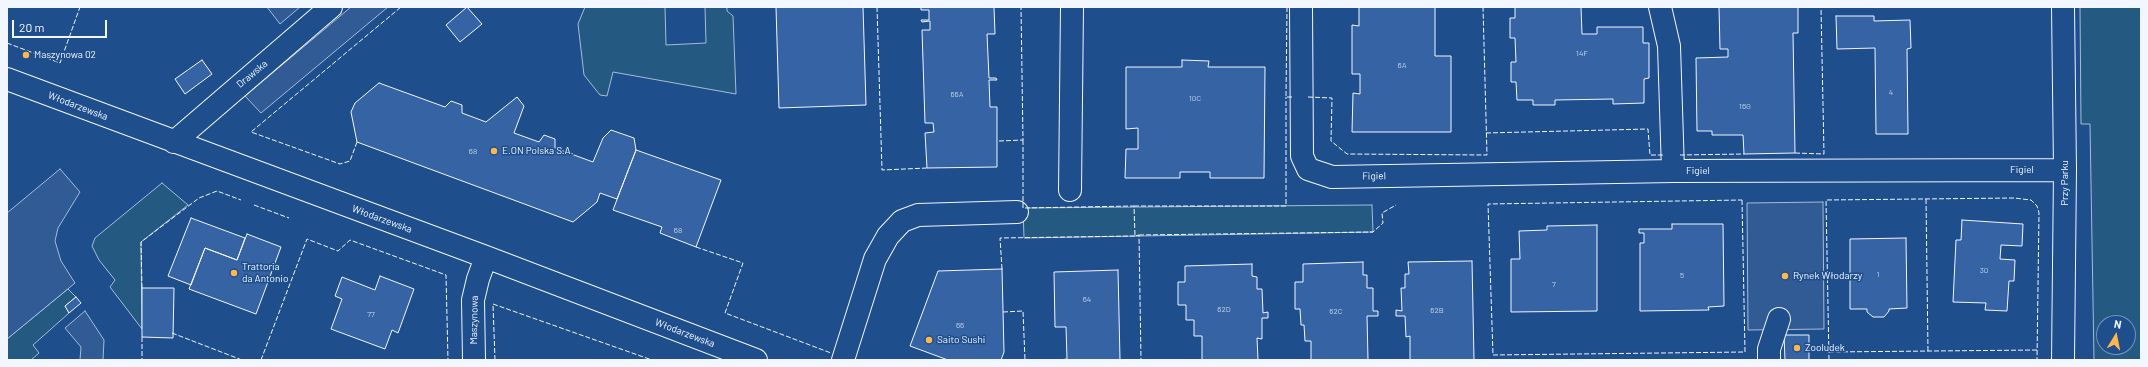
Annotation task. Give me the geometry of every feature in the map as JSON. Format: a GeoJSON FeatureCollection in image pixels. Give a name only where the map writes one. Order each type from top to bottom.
{"type":"FeatureCollection","features":[{"type":"Feature","properties":{"kind":"street","name":"Drawska"},"geometry":{"type":"LineString","coordinates":[[174,142],[331,7]]}},
{"type":"Feature","properties":{"kind":"street"},"geometry":{"type":"LineString","coordinates":[[1070,190],[1072,7]]}},
{"type":"Feature","properties":{"kind":"street","name":"Figiel"},"geometry":{"type":"LineString","coordinates":[[1300,7],[1302,156],[1308,169],[1332,177],[1674,171],[2065,170]]}},
{"type":"Feature","properties":{"kind":"street"},"geometry":{"type":"LineString","coordinates":[[1660,7],[1669,46],[1674,171]]}},
{"type":"Feature","properties":{"kind":"street","name":"Przy Parku"},"geometry":{"type":"LineString","coordinates":[[2063,360],[2065,170],[2064,7]]}},
{"type":"Feature","properties":{"kind":"street","name":"Włodarzewska"},"geometry":{"type":"LineString","coordinates":[[7,79],[486,257],[756,360]]}},
{"type":"Feature","properties":{"kind":"street"},"geometry":{"type":"LineString","coordinates":[[843,360],[875,259],[888,236],[902,221],[918,215],[1017,212]]}},
{"type":"Feature","properties":{"kind":"street","name":"Maszynowa"},"geometry":{"type":"LineString","coordinates":[[474,360],[473,300],[478,278],[486,257]]}},
{"type":"Feature","properties":{"kind":"street"},"geometry":{"type":"LineString","coordinates":[[1769,360],[1769,349],[1779,319]]}},
{"type":"Feature","properties":{"kind":"shaded area"},"geometry":{"type":"Polygon","coordinates":[[[267,7],[300,7],[280,24],[267,7]]]}},
{"type":"Feature","properties":{"kind":"shaded area"},"geometry":{"type":"Polygon","coordinates":[[[351,7],[388,7],[261,113],[245,96],[351,7]]]}},
{"type":"Feature","properties":{"kind":"shaded area"},"geometry":{"type":"Polygon","coordinates":[[[585,7],[665,7],[666,45],[706,43],[705,7],[727,7],[727,11],[733,16],[736,94],[613,72],[607,96],[600,95],[584,75],[578,24],[585,7]]]}},
{"type":"Feature","properties":{"kind":"shaded area"},"geometry":{"type":"Polygon","coordinates":[[[2080,7],[2141,7],[2141,360],[2094,360],[2090,124],[2081,124],[2080,7]]]}},
{"type":"Feature","properties":{"kind":"shaded area"},"geometry":{"type":"Polygon","coordinates":[[[60,169],[80,192],[58,228],[55,241],[61,261],[75,283],[7,339],[7,213],[60,169]]]}},
{"type":"Feature","properties":{"kind":"shaded area"},"geometry":{"type":"Polygon","coordinates":[[[162,183],[188,205],[141,242],[142,329],[110,287],[115,280],[99,260],[92,246],[95,238],[162,183]]]}},
{"type":"Feature","properties":{"kind":"shaded area","name":"Rynek Włodarzy"},"geometry":{"type":"Polygon","coordinates":[[[1823,202],[1824,329],[1748,330],[1747,203],[1823,202]]]}},
{"type":"Feature","properties":{"kind":"shaded area"},"geometry":{"type":"Polygon","coordinates":[[[1372,205],[1373,232],[1024,238],[1023,208],[1372,205]]]}},
{"type":"Feature","properties":{"kind":"shaded area"},"geometry":{"type":"Polygon","coordinates":[[[68,289],[76,297],[65,306],[69,313],[33,345],[39,353],[31,360],[7,360],[7,339],[68,289]]]}},
{"type":"Feature","properties":{"kind":"shaded area"},"geometry":{"type":"Polygon","coordinates":[[[85,311],[104,340],[103,360],[80,360],[81,347],[65,328],[85,311]]]}},
{"type":"Feature","properties":{"kind":"building"},"geometry":{"type":"Polygon","coordinates":[[[467,7],[482,24],[460,42],[446,25],[467,7]]]}},
{"type":"Feature","properties":{"kind":"building"},"geometry":{"type":"Polygon","coordinates":[[[776,7],[863,7],[866,105],[779,108],[776,7]]]}},
{"type":"Feature","properties":{"kind":"building"},"geometry":{"type":"Polygon","coordinates":[[[921,7],[994,7],[995,34],[987,34],[989,78],[996,78],[997,80],[989,80],[990,107],[997,107],[997,167],[927,168],[925,133],[934,132],[933,123],[925,123],[922,30],[930,30],[930,21],[922,22],[921,20],[929,20],[929,10],[921,10],[921,7]]]}},
{"type":"Feature","properties":{"kind":"building"},"geometry":{"type":"Polygon","coordinates":[[[1359,7],[1435,7],[1435,56],[1451,56],[1451,132],[1352,132],[1353,93],[1360,94],[1360,74],[1352,74],[1352,25],[1359,26],[1359,7]]]}},
{"type":"Feature","properties":{"kind":"building"},"geometry":{"type":"Polygon","coordinates":[[[1515,7],[1581,7],[1582,34],[1597,34],[1597,27],[1643,27],[1643,43],[1649,43],[1649,78],[1644,79],[1644,103],[1613,104],[1613,99],[1555,100],[1555,105],[1533,105],[1533,100],[1517,100],[1516,82],[1511,82],[1511,62],[1516,62],[1515,38],[1510,38],[1510,18],[1515,18],[1515,7]]]}},
{"type":"Feature","properties":{"kind":"building"},"geometry":{"type":"Polygon","coordinates":[[[1719,7],[1798,7],[1798,33],[1793,33],[1795,153],[1744,154],[1743,135],[1712,135],[1712,131],[1697,131],[1696,58],[1728,57],[1728,49],[1720,49],[1719,7]]]}},
{"type":"Feature","properties":{"kind":"building"},"geometry":{"type":"Polygon","coordinates":[[[1836,16],[1874,16],[1874,21],[1910,20],[1911,48],[1907,49],[1908,134],[1876,134],[1875,48],[1837,49],[1836,16]]]}},
{"type":"Feature","properties":{"kind":"building"},"geometry":{"type":"Polygon","coordinates":[[[202,60],[212,74],[185,94],[175,79],[202,60]]]}},
{"type":"Feature","properties":{"kind":"building"},"geometry":{"type":"Polygon","coordinates":[[[1182,60],[1209,61],[1208,67],[1265,67],[1264,178],[1210,178],[1210,172],[1180,172],[1180,178],[1125,178],[1126,149],[1138,149],[1138,128],[1126,129],[1126,67],[1182,67],[1182,60]]]}},
{"type":"Feature","properties":{"kind":"building"},"geometry":{"type":"Polygon","coordinates":[[[379,83],[445,107],[451,101],[462,105],[462,113],[486,122],[517,97],[524,106],[514,133],[539,142],[544,135],[555,139],[555,148],[593,162],[603,138],[611,130],[634,138],[636,150],[617,199],[600,193],[597,202],[573,222],[357,142],[351,112],[355,103],[379,83]]]}},
{"type":"Feature","properties":{"kind":"building"},"geometry":{"type":"Polygon","coordinates":[[[636,150],[721,180],[696,247],[660,233],[662,227],[613,210],[636,150]]]}},
{"type":"Feature","properties":{"kind":"building"},"geometry":{"type":"Polygon","coordinates":[[[191,218],[245,238],[237,260],[205,248],[191,285],[168,276],[191,218]]]}},
{"type":"Feature","properties":{"kind":"building"},"geometry":{"type":"Polygon","coordinates":[[[1962,220],[2023,224],[2022,246],[2001,245],[2000,259],[2015,260],[2014,281],[2009,281],[2007,311],[1985,310],[1986,303],[1953,302],[1956,240],[1961,240],[1962,220]]]}},
{"type":"Feature","properties":{"kind":"building"},"geometry":{"type":"Polygon","coordinates":[[[1672,224],[1723,224],[1724,306],[1708,307],[1709,310],[1640,311],[1640,243],[1644,243],[1644,233],[1639,233],[1639,229],[1672,229],[1672,224]]]}},
{"type":"Feature","properties":{"kind":"building"},"geometry":{"type":"Polygon","coordinates":[[[1597,225],[1597,311],[1511,312],[1511,259],[1520,259],[1519,231],[1547,230],[1547,226],[1597,225]]]}},
{"type":"Feature","properties":{"kind":"building","name":"Trattoria da Antonio"},"geometry":{"type":"Polygon","coordinates":[[[247,234],[281,247],[256,314],[189,289],[205,248],[237,260],[247,234]]]}},
{"type":"Feature","properties":{"kind":"building"},"geometry":{"type":"Polygon","coordinates":[[[1906,238],[1907,308],[1889,309],[1884,317],[1873,317],[1867,312],[1867,309],[1850,309],[1850,239],[1906,238]]]}},
{"type":"Feature","properties":{"kind":"building"},"geometry":{"type":"Polygon","coordinates":[[[1472,261],[1474,360],[1410,360],[1410,336],[1406,337],[1405,316],[1396,316],[1396,310],[1402,311],[1401,288],[1405,288],[1405,274],[1409,274],[1408,262],[1472,261]]]}},
{"type":"Feature","properties":{"kind":"building"},"geometry":{"type":"Polygon","coordinates":[[[1363,262],[1363,275],[1367,275],[1367,288],[1373,288],[1373,311],[1378,311],[1378,316],[1367,316],[1368,360],[1311,360],[1311,341],[1305,341],[1304,325],[1301,325],[1300,309],[1295,309],[1295,282],[1303,282],[1303,264],[1363,262]]]}},
{"type":"Feature","properties":{"kind":"building"},"geometry":{"type":"Polygon","coordinates":[[[1252,264],[1252,276],[1257,277],[1257,289],[1262,289],[1263,313],[1268,312],[1268,318],[1262,318],[1262,339],[1257,338],[1258,360],[1202,360],[1202,336],[1194,336],[1194,320],[1186,320],[1186,305],[1178,305],[1178,282],[1185,282],[1185,266],[1252,264]]]}},
{"type":"Feature","properties":{"kind":"building"},"geometry":{"type":"Polygon","coordinates":[[[1002,269],[1004,352],[1001,360],[948,360],[910,346],[938,271],[1002,269]]]}},
{"type":"Feature","properties":{"kind":"building"},"geometry":{"type":"Polygon","coordinates":[[[1118,270],[1120,360],[1059,360],[1067,359],[1066,327],[1055,327],[1054,272],[1118,270]]]}},
{"type":"Feature","properties":{"kind":"building"},"geometry":{"type":"Polygon","coordinates":[[[380,276],[414,289],[398,333],[392,330],[385,349],[331,329],[342,299],[335,296],[342,277],[375,290],[380,276]]]}},
{"type":"Feature","properties":{"kind":"building"},"geometry":{"type":"Polygon","coordinates":[[[142,288],[174,288],[173,338],[142,337],[142,288]]]}},
{"type":"Feature","properties":{"kind":"building"},"geometry":{"type":"Polygon","coordinates":[[[76,297],[81,303],[69,313],[65,306],[76,297]]]}},
{"type":"Feature","properties":{"kind":"building","name":"Zooludek"},"geometry":{"type":"Polygon","coordinates":[[[1784,335],[1809,335],[1809,360],[1785,360],[1784,335]]]}},
{"type":"Feature","properties":{"kind":"fence"},"geometry":{"type":"LineString","coordinates":[[7,43],[60,63],[80,7]]}},
{"type":"Feature","properties":{"kind":"fence"},"geometry":{"type":"LineString","coordinates":[[357,142],[350,161],[340,164],[251,132],[401,7]]}},
{"type":"Feature","properties":{"kind":"fence"},"geometry":{"type":"LineString","coordinates":[[877,7],[882,170],[927,168]]}},
{"type":"Feature","properties":{"kind":"fence"},"geometry":{"type":"LineString","coordinates":[[999,141],[1023,140],[1021,7]]}},
{"type":"Feature","properties":{"kind":"fence"},"geometry":{"type":"LineString","coordinates":[[1287,7],[1286,97],[1292,97]]}},
{"type":"Feature","properties":{"kind":"fence"},"geometry":{"type":"LineString","coordinates":[[1308,97],[1332,98],[1331,141],[1347,154],[1487,155],[1483,7]]}},
{"type":"Feature","properties":{"kind":"fence"},"geometry":{"type":"LineString","coordinates":[[1795,153],[1824,154],[1821,7]]}},
{"type":"Feature","properties":{"kind":"fence"},"geometry":{"type":"LineString","coordinates":[[1134,206],[1286,206],[1286,97]]}},
{"type":"Feature","properties":{"kind":"fence"},"geometry":{"type":"LineString","coordinates":[[1486,133],[1648,129],[1650,155],[1664,155]]}},
{"type":"Feature","properties":{"kind":"fence"},"geometry":{"type":"LineString","coordinates":[[1023,140],[1023,208],[1134,206],[1135,236],[1139,235],[1141,360]]}},
{"type":"Feature","properties":{"kind":"fence"},"geometry":{"type":"LineString","coordinates":[[1680,155],[1744,154]]}},
{"type":"Feature","properties":{"kind":"fence"},"geometry":{"type":"LineString","coordinates":[[142,288],[141,242],[199,198],[217,191],[241,200]]}},
{"type":"Feature","properties":{"kind":"fence"},"geometry":{"type":"LineString","coordinates":[[1829,360],[1826,200],[2014,198],[2031,200],[2037,206],[2039,213],[2037,360]]}},
{"type":"Feature","properties":{"kind":"fence"},"geometry":{"type":"LineString","coordinates":[[1926,199],[1928,351]]}},
{"type":"Feature","properties":{"kind":"fence"},"geometry":{"type":"LineString","coordinates":[[1742,200],[1745,352],[1493,355],[1488,204],[1742,200]]}},
{"type":"Feature","properties":{"kind":"fence"},"geometry":{"type":"LineString","coordinates":[[254,205],[289,218]]}},
{"type":"Feature","properties":{"kind":"fence"},"geometry":{"type":"LineString","coordinates":[[1139,235],[1373,232],[1383,223],[1382,213],[1396,205]]}},
{"type":"Feature","properties":{"kind":"fence"},"geometry":{"type":"LineString","coordinates":[[1002,269],[1000,238],[1135,236]]}},
{"type":"Feature","properties":{"kind":"fence"},"geometry":{"type":"LineString","coordinates":[[261,360],[307,239],[338,251],[350,240],[446,275],[448,360]]}},
{"type":"Feature","properties":{"kind":"fence"},"geometry":{"type":"LineString","coordinates":[[696,247],[743,263],[725,313],[831,353]]}},
{"type":"Feature","properties":{"kind":"fence"},"geometry":{"type":"LineString","coordinates":[[495,360],[493,304],[652,360]]}},
{"type":"Feature","properties":{"kind":"fence"},"geometry":{"type":"LineString","coordinates":[[1003,312],[1023,311],[1025,360],[1059,360]]}},
{"type":"Feature","properties":{"kind":"fence"},"geometry":{"type":"LineString","coordinates":[[172,333],[242,360]]}},
{"type":"Feature","properties":{"kind":"fence"},"geometry":{"type":"LineString","coordinates":[[142,337],[142,360]]}},
{"type":"Feature","properties":{"kind":"fence"},"geometry":{"type":"LineString","coordinates":[[1829,352],[2037,350]]}},
{"type":"Feature","properties":{"kind":"place","name":"Maszynowa 02"},"geometry":{"type":"Point","coordinates":[26,55]}},
{"type":"Feature","properties":{"kind":"place","name":"E.ON Polska S.A."},"geometry":{"type":"Point","coordinates":[494,151]}},
{"type":"Feature","properties":{"kind":"place","name":"Trattoria da Antonio"},"geometry":{"type":"Point","coordinates":[234,273]}},
{"type":"Feature","properties":{"kind":"place","name":"Rynek Włodarzy"},"geometry":{"type":"Point","coordinates":[1785,276]}},
{"type":"Feature","properties":{"kind":"place","name":"Saito Sushi"},"geometry":{"type":"Point","coordinates":[929,340]}},
{"type":"Feature","properties":{"kind":"place","name":"Zooludek"},"geometry":{"type":"Point","coordinates":[1797,348]}}]}
